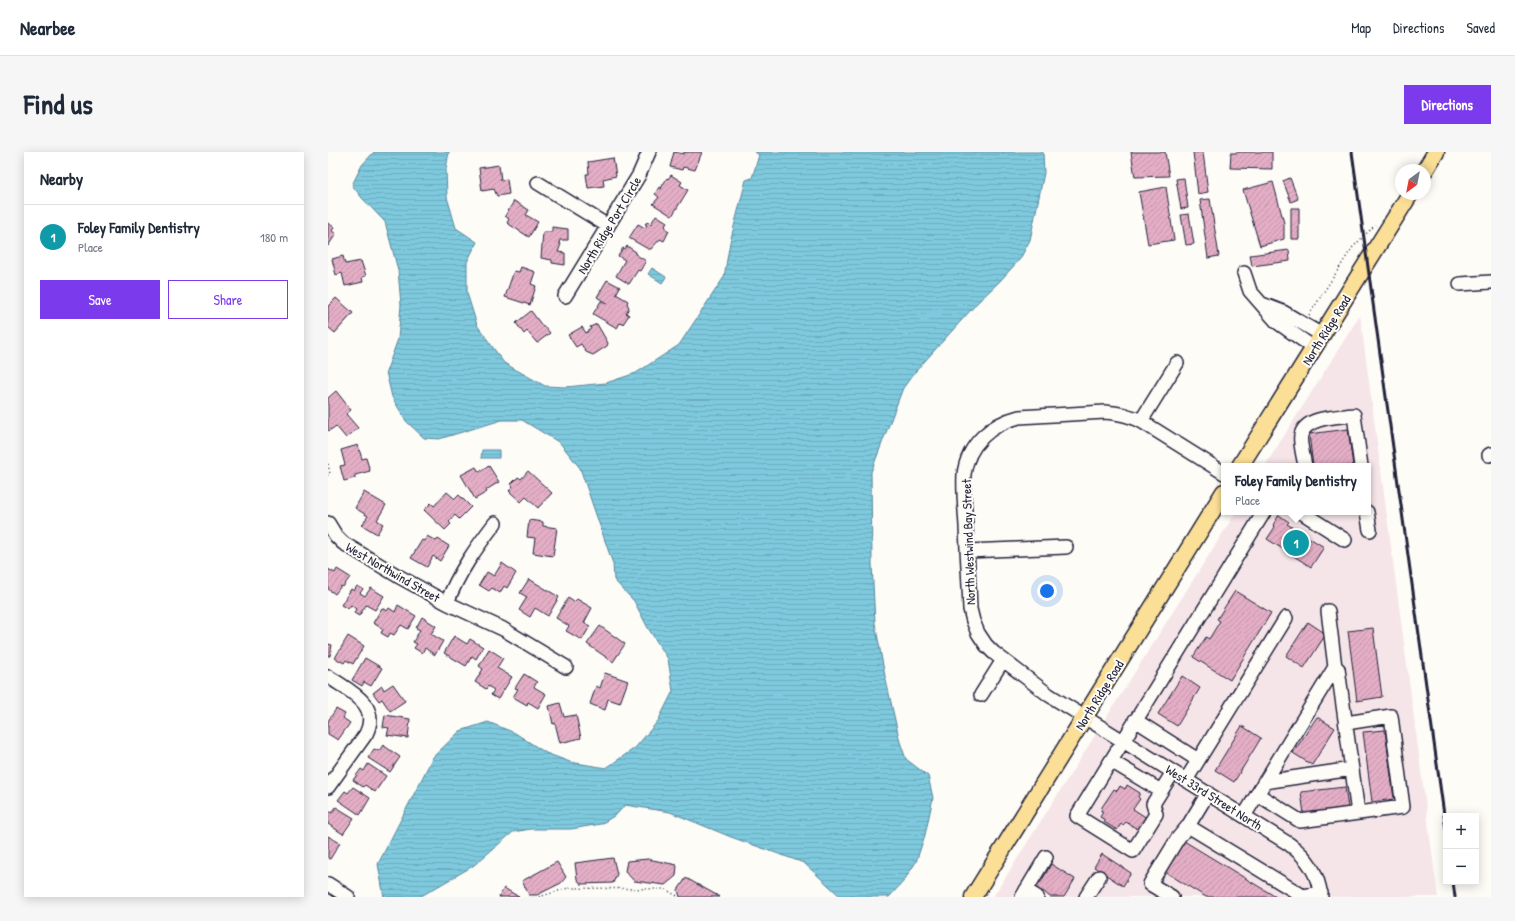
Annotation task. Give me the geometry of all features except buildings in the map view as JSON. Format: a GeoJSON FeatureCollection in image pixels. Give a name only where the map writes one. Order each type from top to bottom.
{"type":"FeatureCollection","features":[{"type":"Feature","properties":{"kind":"main road"},"geometry":{"type":"LineString","coordinates":[[1429,164],[1436,152]]}},
{"type":"Feature","properties":{"kind":"main road","name":"North Ridge Road"},"geometry":{"type":"LineString","coordinates":[[1242,463],[1406,200]]}},
{"type":"Feature","properties":{"kind":"main road","name":"North Ridge Road"},"geometry":{"type":"LineString","coordinates":[[976,896],[1221,497]]}},
{"type":"Feature","properties":{"kind":"street","name":"North Ridge Port Circle"},"geometry":{"type":"LineString","coordinates":[[565,296],[641,171],[649,152]]}},
{"type":"Feature","properties":{"kind":"street"},"geometry":{"type":"LineString","coordinates":[[538,182],[608,226]]}},
{"type":"Feature","properties":{"kind":"street"},"geometry":{"type":"LineString","coordinates":[[1244,273],[1250,291],[1277,322],[1286,321],[1318,342]]}},
{"type":"Feature","properties":{"kind":"street"},"geometry":{"type":"LineString","coordinates":[[1460,284],[1491,282]]}},
{"type":"Feature","properties":{"kind":"street"},"geometry":{"type":"LineString","coordinates":[[1141,421],[1177,363]]}},
{"type":"Feature","properties":{"kind":"street","name":"North Westwind Bay Street"},"geometry":{"type":"LineString","coordinates":[[1085,717],[1049,695],[1003,660],[986,645],[978,633],[970,609],[967,551],[964,475],[970,453],[986,432],[996,425],[1008,420],[1019,417],[1118,412],[1129,415],[1141,421],[1221,471]]}},
{"type":"Feature","properties":{"kind":"street"},"geometry":{"type":"LineString","coordinates":[[1305,463],[1300,435],[1307,425],[1315,421],[1354,415],[1361,463]]}},
{"type":"Feature","properties":{"kind":"street"},"geometry":{"type":"LineString","coordinates":[[1172,772],[1153,804],[1156,814],[1133,851],[1077,816],[1262,515]]}},
{"type":"Feature","properties":{"kind":"street"},"geometry":{"type":"LineString","coordinates":[[1368,515],[1370,530]]}},
{"type":"Feature","properties":{"kind":"street"},"geometry":{"type":"LineString","coordinates":[[1312,516],[1345,540]]}},
{"type":"Feature","properties":{"kind":"street","name":"West Northwind Street"},"geometry":{"type":"LineString","coordinates":[[328,523],[336,536],[343,543],[447,603],[452,588],[470,557],[495,523]]}},
{"type":"Feature","properties":{"kind":"street"},"geometry":{"type":"LineString","coordinates":[[967,551],[1066,547]]}},
{"type":"Feature","properties":{"kind":"street"},"geometry":{"type":"LineString","coordinates":[[447,603],[503,629],[566,667]]}},
{"type":"Feature","properties":{"kind":"street"},"geometry":{"type":"LineString","coordinates":[[1328,611],[1335,667],[1338,669],[1358,813]]}},
{"type":"Feature","properties":{"kind":"street"},"geometry":{"type":"LineString","coordinates":[[1186,780],[1286,618]]}},
{"type":"Feature","properties":{"kind":"street"},"geometry":{"type":"LineString","coordinates":[[981,695],[1003,660]]}},
{"type":"Feature","properties":{"kind":"street"},"geometry":{"type":"LineString","coordinates":[[1244,816],[1335,667]]}},
{"type":"Feature","properties":{"kind":"street"},"geometry":{"type":"LineString","coordinates":[[328,677],[362,699],[369,712],[370,720],[366,734],[328,787]]}},
{"type":"Feature","properties":{"kind":"street"},"geometry":{"type":"LineString","coordinates":[[1257,794],[1300,821],[1403,808],[1392,716],[1346,723]]}},
{"type":"Feature","properties":{"kind":"street","name":"West 33rd Street North"},"geometry":{"type":"LineString","coordinates":[[1085,717],[1298,851],[1317,877],[1321,895]]}},
{"type":"Feature","properties":{"kind":"street"},"geometry":{"type":"LineString","coordinates":[[1135,720],[1198,760]]}},
{"type":"Feature","properties":{"kind":"street"},"geometry":{"type":"LineString","coordinates":[[1111,761],[1161,791]]}},
{"type":"Feature","properties":{"kind":"street"},"geometry":{"type":"LineString","coordinates":[[1264,782],[1352,769]]}},
{"type":"Feature","properties":{"kind":"street"},"geometry":{"type":"LineString","coordinates":[[1172,897],[1150,884],[1178,838],[1188,826],[1208,794]]}},
{"type":"Feature","properties":{"kind":"street"},"geometry":{"type":"LineString","coordinates":[[1188,826],[1302,896],[1321,895]]}},
{"type":"Feature","properties":{"kind":"street"},"geometry":{"type":"LineString","coordinates":[[1028,895],[1046,857]]}},
{"type":"Feature","properties":{"kind":"street"},"geometry":{"type":"LineString","coordinates":[[1086,897],[1099,877]]}},
{"type":"Feature","properties":{"kind":"street"},"geometry":{"type":"LineString","coordinates":[[328,884],[348,897]]}},
{"type":"Feature","properties":{"kind":"path"},"geometry":{"type":"LineString","coordinates":[[328,464],[330,474],[328,474]]}},
{"type":"Feature","properties":{"kind":"path"},"geometry":{"type":"LineString","coordinates":[[539,897],[568,888],[665,888],[679,897]]}},
{"type":"Feature","properties":{"kind":"shaded area"},"geometry":{"type":"Polygon","coordinates":[[[1360,315],[1438,897],[993,897],[1234,515],[1371,515],[1371,463],[1267,463],[1360,315]]]}},
{"type":"Feature","properties":{"kind":"water"},"geometry":{"type":"Polygon","coordinates":[[[374,152],[449,152],[446,169],[447,197],[456,228],[477,242],[467,262],[467,293],[477,325],[504,363],[545,386],[566,387],[606,383],[636,373],[679,345],[724,277],[730,242],[746,180],[752,178],[759,155],[755,152],[1043,152],[1044,173],[1030,240],[1020,259],[978,302],[915,372],[903,388],[871,472],[872,564],[875,623],[885,676],[900,742],[906,759],[928,776],[933,798],[925,835],[916,862],[903,882],[889,897],[841,897],[804,863],[731,837],[670,812],[625,805],[617,814],[601,824],[571,829],[531,829],[513,832],[473,866],[423,895],[419,897],[384,897],[378,864],[433,757],[460,731],[488,722],[515,733],[546,753],[570,762],[606,768],[635,748],[658,721],[673,691],[668,659],[648,628],[634,601],[614,580],[613,564],[580,468],[560,443],[522,420],[502,420],[439,439],[424,438],[406,421],[392,397],[386,372],[398,339],[401,305],[398,270],[385,222],[352,185],[362,165],[374,152]]]}},
{"type":"Feature","properties":{"kind":"water"},"geometry":{"type":"Polygon","coordinates":[[[652,268],[666,277],[662,283],[648,274],[652,268]]]}},
{"type":"Feature","properties":{"kind":"water"},"geometry":{"type":"Polygon","coordinates":[[[482,450],[499,450],[499,458],[481,458],[482,450]]]}},
{"type":"Feature","properties":{"kind":"railway"},"geometry":{"type":"LineString","coordinates":[[1352,152],[1444,813]]}},
{"type":"Feature","properties":{"kind":"railway"},"geometry":{"type":"LineString","coordinates":[[1453,885],[1455,897]]}},
{"type":"Feature","properties":{"kind":"place","name":"Foley Family Dentistry"},"geometry":{"type":"Point","coordinates":[1296,543]}}]}
